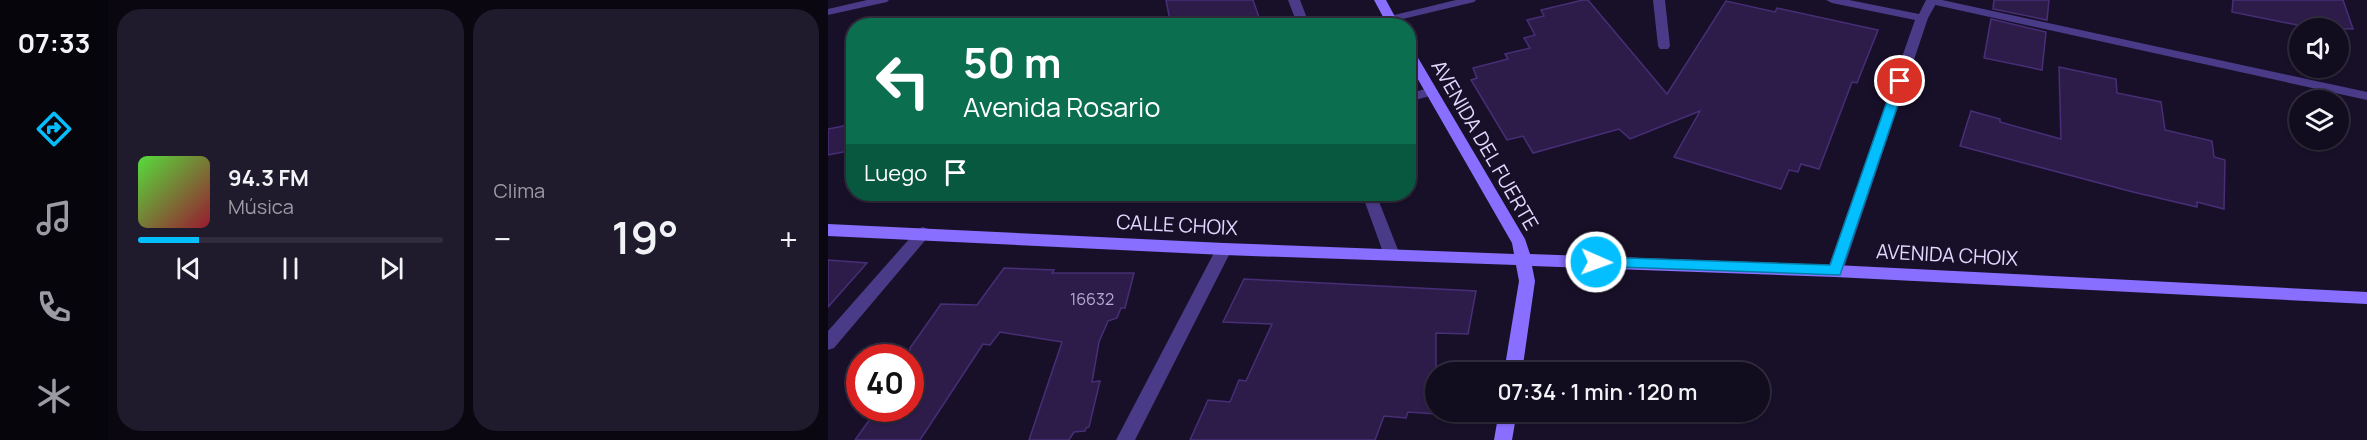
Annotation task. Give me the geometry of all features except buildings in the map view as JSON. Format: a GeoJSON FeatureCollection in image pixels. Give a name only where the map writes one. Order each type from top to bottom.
{"type":"FeatureCollection","features":[{"type":"Feature","properties":{"kind":"street"},"geometry":{"type":"LineString","coordinates":[[828,12],[883,0]]}},
{"type":"Feature","properties":{"kind":"street"},"geometry":{"type":"LineString","coordinates":[[1294,0],[1301,18]]}},
{"type":"Feature","properties":{"kind":"street"},"geometry":{"type":"LineString","coordinates":[[1380,0],[1390,18]]}},
{"type":"Feature","properties":{"kind":"street"},"geometry":{"type":"LineString","coordinates":[[1406,18],[1470,0]]}},
{"type":"Feature","properties":{"kind":"street"},"geometry":{"type":"LineString","coordinates":[[1659,0],[1664,46]]}},
{"type":"Feature","properties":{"kind":"street"},"geometry":{"type":"LineString","coordinates":[[1832,0],[1922,18]]}},
{"type":"Feature","properties":{"kind":"street"},"geometry":{"type":"LineString","coordinates":[[1835,271],[1922,18],[1931,1],[2367,96]]}},
{"type":"Feature","properties":{"kind":"street","name":"AVENIDA DEL FUERTE"},"geometry":{"type":"LineString","coordinates":[[1416,64],[1520,243],[1525,260]]}},
{"type":"Feature","properties":{"kind":"street"},"geometry":{"type":"LineString","coordinates":[[1416,96],[1432,91]]}},
{"type":"Feature","properties":{"kind":"street"},"geometry":{"type":"LineString","coordinates":[[1372,201],[1392,255]]}},
{"type":"Feature","properties":{"kind":"street","name":"CALLE CHOIX"},"geometry":{"type":"LineString","coordinates":[[828,230],[1224,249],[1525,260]]}},
{"type":"Feature","properties":{"kind":"street"},"geometry":{"type":"LineString","coordinates":[[828,343],[923,234]]}},
{"type":"Feature","properties":{"kind":"street"},"geometry":{"type":"LineString","coordinates":[[1125,440],[1224,249]]}},
{"type":"Feature","properties":{"kind":"street"},"geometry":{"type":"LineString","coordinates":[[1515,362],[1527,281],[1525,260]]}},
{"type":"Feature","properties":{"kind":"street","name":"AVENIDA CHOIX"},"geometry":{"type":"LineString","coordinates":[[1525,260],[1835,271],[2367,298]]}},
{"type":"Feature","properties":{"kind":"street"},"geometry":{"type":"LineString","coordinates":[[1503,440],[1506,422]]}},
{"type":"Feature","properties":{"kind":"route"},"geometry":{"type":"LineString","coordinates":[[1596,262],[1835,271],[1900,81]]}}]}
